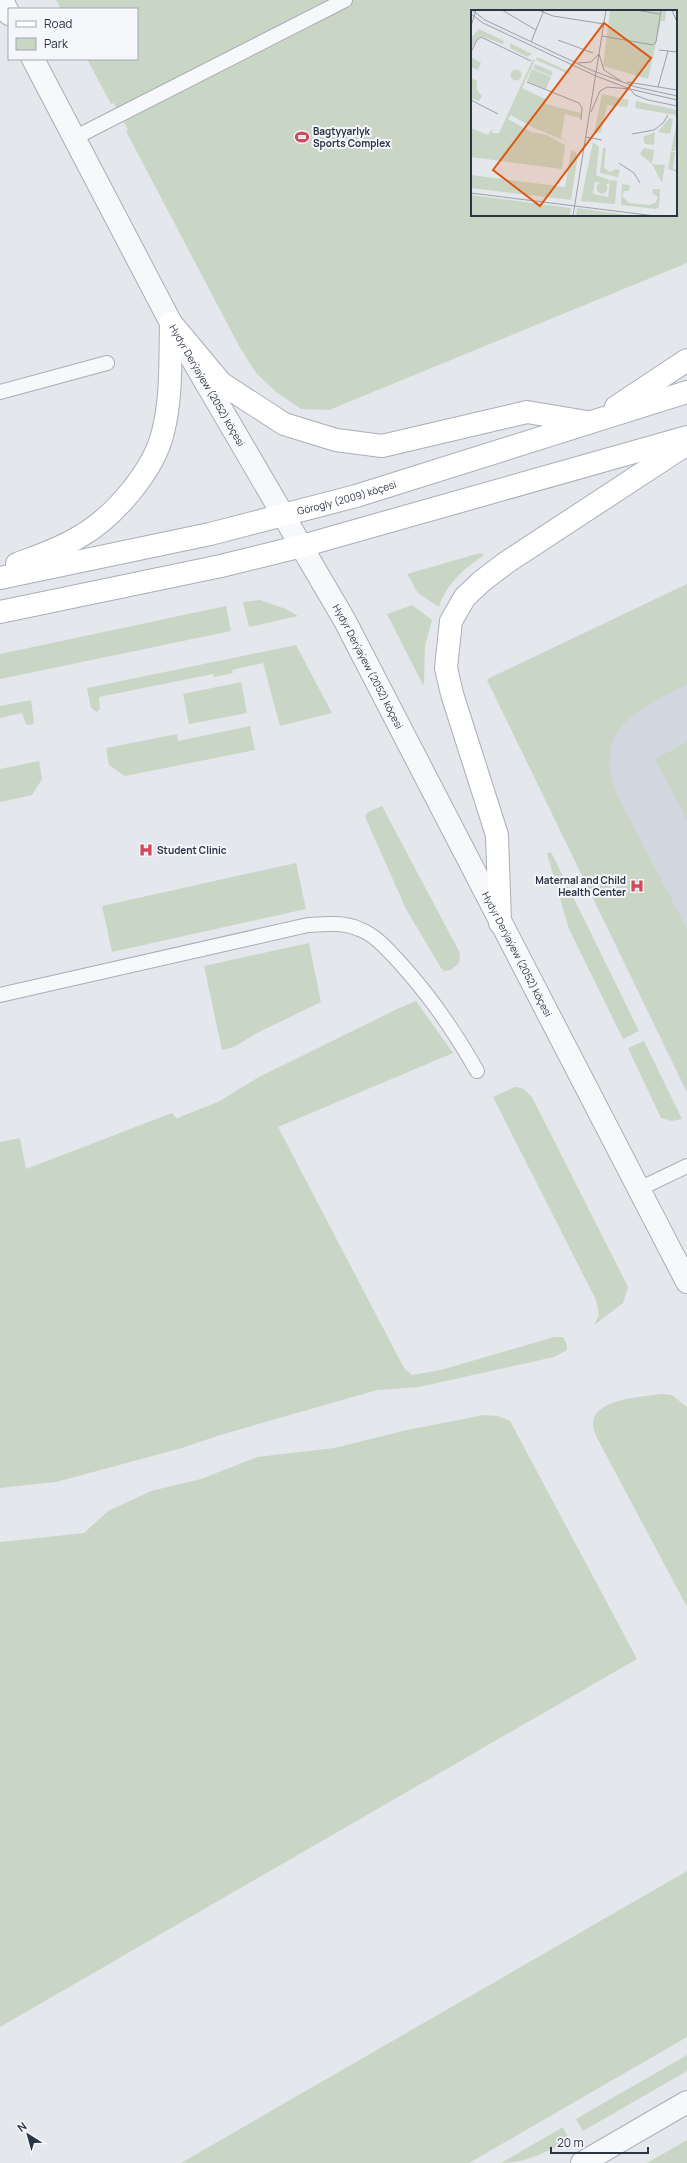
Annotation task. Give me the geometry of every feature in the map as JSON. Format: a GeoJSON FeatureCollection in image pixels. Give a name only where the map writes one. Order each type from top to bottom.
{"type":"FeatureCollection","features":[{"type":"Feature","properties":{"kind":"main road"},"geometry":{"type":"LineString","coordinates":[[171,323],[221,383],[284,424],[336,440],[382,446],[527,412],[591,423],[687,360]]}},
{"type":"Feature","properties":{"kind":"main road"},"geometry":{"type":"LineString","coordinates":[[0,571],[62,546],[81,536],[120,503],[138,481],[152,460],[163,433],[169,392],[171,323]]}},
{"type":"Feature","properties":{"kind":"main road","name":"Görogly (2009) köçesi"},"geometry":{"type":"LineString","coordinates":[[0,578],[210,534],[356,496],[687,392]]}},
{"type":"Feature","properties":{"kind":"main road"},"geometry":{"type":"LineString","coordinates":[[0,612],[221,566],[302,546],[687,437]]}},
{"type":"Feature","properties":{"kind":"main road"},"geometry":{"type":"LineString","coordinates":[[500,923],[497,835],[452,694],[446,668],[451,621],[466,597],[482,581],[507,562],[687,444]]}},
{"type":"Feature","properties":{"kind":"street","name":"Hydyr Derýaýew (2052) köçesi"},"geometry":{"type":"LineString","coordinates":[[34,60],[171,323],[345,620],[500,923],[687,1282]]}},
{"type":"Feature","properties":{"kind":"street"},"geometry":{"type":"LineString","coordinates":[[582,2163],[687,2102]]}},
{"type":"Feature","properties":{"kind":"lane"},"geometry":{"type":"LineString","coordinates":[[74,138],[345,0]]}},
{"type":"Feature","properties":{"kind":"lane"},"geometry":{"type":"LineString","coordinates":[[0,392],[107,363]]}},
{"type":"Feature","properties":{"kind":"lane"},"geometry":{"type":"LineString","coordinates":[[0,995],[308,925],[342,925],[359,929],[374,937],[390,952],[437,1006],[477,1071]]}},
{"type":"Feature","properties":{"kind":"lane"},"geometry":{"type":"LineString","coordinates":[[638,1189],[687,1166]]}},
{"type":"Feature","properties":{"kind":"shaded area","name":"Maternal and Child Health Center"},"geometry":{"type":"Polygon","coordinates":[[[687,584],[687,1093],[487,679],[687,584]]]}},
{"type":"Feature","properties":{"kind":"green space","name":"Bagtyyarlyk Sports Complex"},"geometry":{"type":"Polygon","coordinates":[[[56,0],[687,0],[687,263],[329,410],[301,409],[276,392],[256,373],[239,346],[126,131],[128,130],[114,103],[111,104],[88,60],[138,60],[138,8],[60,8],[56,0]]]}},
{"type":"Feature","properties":{"kind":"green space"},"geometry":{"type":"Polygon","coordinates":[[[480,553],[484,555],[457,577],[446,591],[439,607],[418,593],[407,574],[480,553]]]}},
{"type":"Feature","properties":{"kind":"green space","name":"Maternal and Child Health Center"},"geometry":{"type":"Polygon","coordinates":[[[687,584],[687,684],[651,703],[636,713],[624,724],[615,737],[610,753],[610,772],[617,795],[687,929],[687,1091],[487,680],[687,584]]]}},
{"type":"Feature","properties":{"kind":"green space"},"geometry":{"type":"Polygon","coordinates":[[[260,600],[286,609],[298,616],[249,627],[243,602],[260,600]]]}},
{"type":"Feature","properties":{"kind":"green space"},"geometry":{"type":"Polygon","coordinates":[[[412,605],[432,620],[425,646],[423,685],[387,614],[412,605]]]}},
{"type":"Feature","properties":{"kind":"green space"},"geometry":{"type":"Polygon","coordinates":[[[226,606],[231,631],[0,679],[0,654],[226,606]]]}},
{"type":"Feature","properties":{"kind":"green space"},"geometry":{"type":"Polygon","coordinates":[[[296,645],[332,713],[280,726],[263,663],[232,670],[233,673],[214,677],[213,674],[99,697],[100,709],[97,712],[91,708],[87,688],[296,645]]]}},
{"type":"Feature","properties":{"kind":"green space"},"geometry":{"type":"Polygon","coordinates":[[[241,682],[247,713],[189,724],[183,694],[241,682]]]}},
{"type":"Feature","properties":{"kind":"green space"},"geometry":{"type":"Polygon","coordinates":[[[31,700],[34,723],[30,725],[26,724],[22,713],[0,718],[0,706],[31,700]]]}},
{"type":"Feature","properties":{"kind":"green space"},"geometry":{"type":"Polygon","coordinates":[[[250,726],[255,750],[125,776],[109,765],[106,748],[177,734],[178,741],[250,726]]]}},
{"type":"Feature","properties":{"kind":"green space"},"geometry":{"type":"Polygon","coordinates":[[[687,742],[687,820],[655,759],[687,742]]]}},
{"type":"Feature","properties":{"kind":"green space"},"geometry":{"type":"Polygon","coordinates":[[[39,761],[42,779],[32,795],[0,802],[0,769],[39,761]]]}},
{"type":"Feature","properties":{"kind":"green space"},"geometry":{"type":"Polygon","coordinates":[[[382,806],[460,953],[459,963],[451,970],[444,971],[441,968],[406,909],[366,819],[365,816],[368,812],[382,806]]]}},
{"type":"Feature","properties":{"kind":"green space"},"geometry":{"type":"Polygon","coordinates":[[[551,852],[639,1031],[623,1039],[569,929],[547,854],[551,852]]]}},
{"type":"Feature","properties":{"kind":"green space"},"geometry":{"type":"Polygon","coordinates":[[[296,863],[306,909],[112,952],[102,906],[296,863]]]}},
{"type":"Feature","properties":{"kind":"green space"},"geometry":{"type":"Polygon","coordinates":[[[309,943],[321,1002],[257,1033],[234,1047],[222,1050],[204,966],[309,943]]]}},
{"type":"Feature","properties":{"kind":"green space"},"geometry":{"type":"Polygon","coordinates":[[[416,1001],[453,1053],[278,1127],[404,1368],[412,1375],[441,1370],[554,1337],[563,1337],[567,1345],[567,1350],[554,1357],[419,1387],[377,1390],[217,1436],[182,1448],[56,1482],[0,1488],[0,1142],[20,1138],[26,1169],[172,1113],[177,1119],[218,1102],[259,1077],[416,1001]]]}},
{"type":"Feature","properties":{"kind":"green space"},"geometry":{"type":"Polygon","coordinates":[[[644,1041],[682,1119],[672,1121],[661,1118],[628,1048],[644,1041]]]}},
{"type":"Feature","properties":{"kind":"green space"},"geometry":{"type":"Polygon","coordinates":[[[515,1087],[522,1088],[532,1097],[628,1287],[623,1303],[594,1325],[599,1315],[596,1300],[493,1097],[515,1087]]]}},
{"type":"Feature","properties":{"kind":"green space"},"geometry":{"type":"Polygon","coordinates":[[[662,1394],[672,1395],[687,1407],[687,1607],[596,1436],[593,1426],[595,1415],[610,1404],[621,1400],[662,1394]]]}},
{"type":"Feature","properties":{"kind":"green space"},"geometry":{"type":"Polygon","coordinates":[[[484,1415],[498,1416],[510,1421],[637,1659],[0,2027],[0,1542],[84,1533],[108,1511],[151,1491],[201,1479],[257,1457],[334,1448],[407,1430],[484,1415]]]}},
{"type":"Feature","properties":{"kind":"green space"},"geometry":{"type":"Polygon","coordinates":[[[687,1871],[687,2037],[469,2163],[181,2163],[687,1871]]]}},
{"type":"Feature","properties":{"kind":"green space"},"geometry":{"type":"Polygon","coordinates":[[[687,2055],[687,2071],[583,2131],[576,2119],[687,2055]]]}},
{"type":"Feature","properties":{"kind":"green space"},"geometry":{"type":"Polygon","coordinates":[[[563,2127],[569,2139],[561,2144],[528,2159],[510,2163],[501,2163],[563,2127]]]}},
{"type":"Feature","properties":{"kind":"green space"},"geometry":{"type":"Polygon","coordinates":[[[687,2140],[687,2163],[647,2163],[687,2140]]]}},
{"type":"Feature","properties":{"kind":"place","name":"Bagtyyarlyk Sports Complex"},"geometry":{"type":"Point","coordinates":[302,137]}},
{"type":"Feature","properties":{"kind":"place","name":"Student Clinic"},"geometry":{"type":"Point","coordinates":[146,850]}},
{"type":"Feature","properties":{"kind":"place","name":"Maternal and Child Health Center"},"geometry":{"type":"Point","coordinates":[637,886]}}]}
